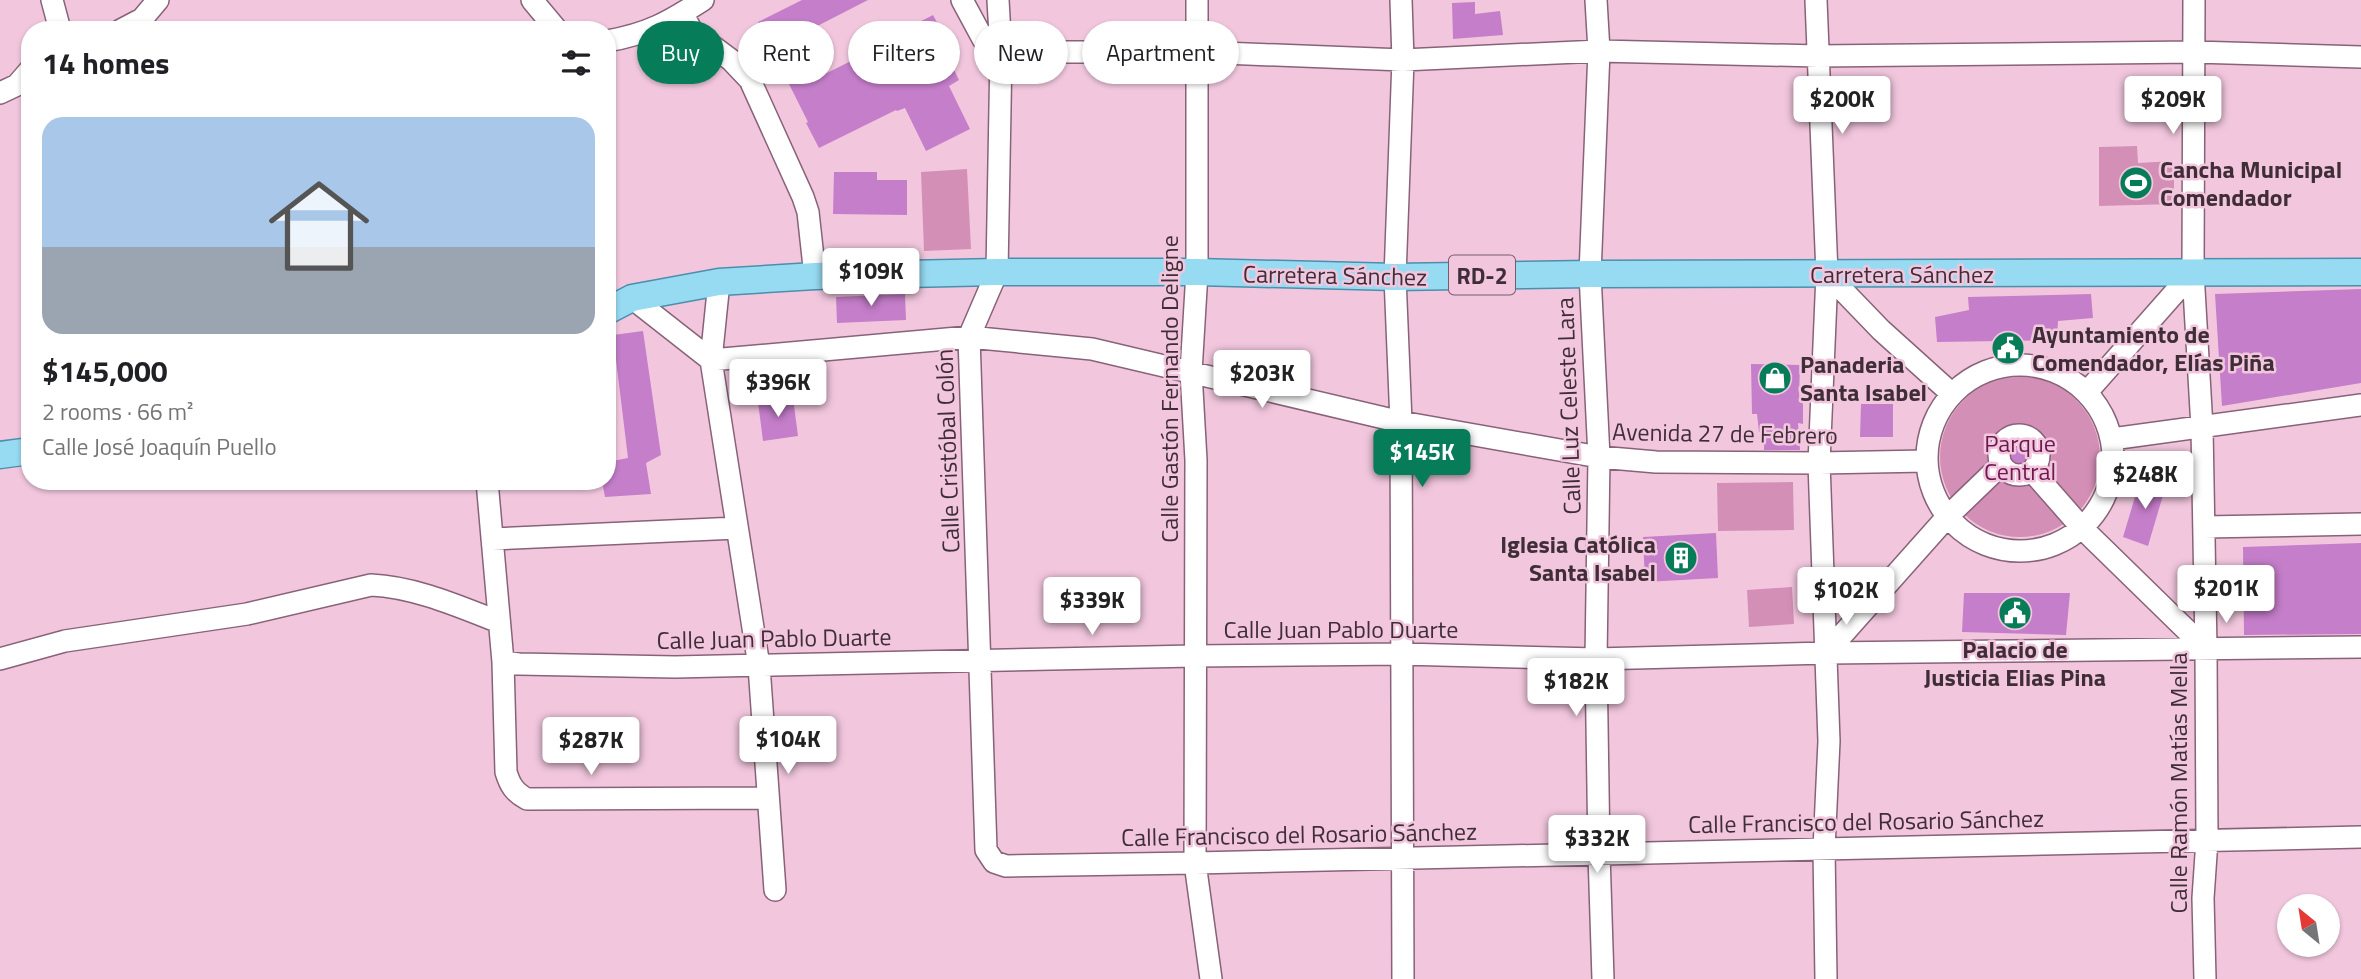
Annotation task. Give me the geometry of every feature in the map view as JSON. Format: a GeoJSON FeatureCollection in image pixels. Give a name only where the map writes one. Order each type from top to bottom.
{"type":"FeatureCollection","features":[{"type":"Feature","properties":{"kind":"main road","name":"Carretera Sánchez"},"geometry":{"type":"LineString","coordinates":[[616,307],[632,298],[719,282],[815,276],[997,272],[1197,272],[1395,277],[2361,272]]}},
{"type":"Feature","properties":{"kind":"main road"},"geometry":{"type":"LineString","coordinates":[[0,454],[21,452]]}},
{"type":"Feature","properties":{"kind":"street"},"geometry":{"type":"LineString","coordinates":[[52,0],[58,21]]}},
{"type":"Feature","properties":{"kind":"street"},"geometry":{"type":"LineString","coordinates":[[138,21],[158,0]]}},
{"type":"Feature","properties":{"kind":"street"},"geometry":{"type":"LineString","coordinates":[[616,39],[659,27],[703,0]]}},
{"type":"Feature","properties":{"kind":"street"},"geometry":{"type":"LineString","coordinates":[[962,0],[974,22]]}},
{"type":"Feature","properties":{"kind":"street","name":"Calle Cristóbal Colón"},"geometry":{"type":"LineString","coordinates":[[998,0],[999,21]]}},
{"type":"Feature","properties":{"kind":"street","name":"Calle Gastón Fernando Deligne"},"geometry":{"type":"LineString","coordinates":[[1197,0],[1197,21]]}},
{"type":"Feature","properties":{"kind":"street"},"geometry":{"type":"LineString","coordinates":[[1401,0],[1403,60],[1395,277],[1401,422],[1405,858],[1403,979]]}},
{"type":"Feature","properties":{"kind":"street","name":"Calle Luz Celeste Lara"},"geometry":{"type":"LineString","coordinates":[[1596,0],[1599,51],[1590,274],[1599,457],[1596,659],[1598,854],[1603,979]]}},
{"type":"Feature","properties":{"kind":"street"},"geometry":{"type":"LineString","coordinates":[[1816,0],[1827,274],[1819,463],[1829,741],[1824,849],[1826,979]]}},
{"type":"Feature","properties":{"kind":"street","name":"Calle Ramón Matías Mella"},"geometry":{"type":"LineString","coordinates":[[2194,0],[2193,272],[2202,428],[2206,649],[2207,840],[2203,898],[2205,979]]}},
{"type":"Feature","properties":{"kind":"street"},"geometry":{"type":"LineString","coordinates":[[530,2],[548,21]]}},
{"type":"Feature","properties":{"kind":"street"},"geometry":{"type":"LineString","coordinates":[[682,13],[692,31],[731,60],[750,80],[808,212],[815,276]]}},
{"type":"Feature","properties":{"kind":"street"},"geometry":{"type":"LineString","coordinates":[[1239,54],[1403,60],[1599,51],[1818,56],[2195,52],[2361,57]]}},
{"type":"Feature","properties":{"kind":"street"},"geometry":{"type":"LineString","coordinates":[[0,93],[21,80]]}},
{"type":"Feature","properties":{"kind":"street","name":"Calle Cristóbal Colón"},"geometry":{"type":"LineString","coordinates":[[994,862],[986,850],[969,337],[997,272],[1000,84]]}},
{"type":"Feature","properties":{"kind":"street","name":"Calle Gastón Fernando Deligne"},"geometry":{"type":"LineString","coordinates":[[1198,84],[1197,272],[1191,372],[1196,460],[1195,863],[1210,979]]}},
{"type":"Feature","properties":{"kind":"street"},"geometry":{"type":"LineString","coordinates":[[2087,392],[2193,272]]}},
{"type":"Feature","properties":{"kind":"street"},"geometry":{"type":"LineString","coordinates":[[1827,274],[1881,330],[1951,394]]}},
{"type":"Feature","properties":{"kind":"street"},"geometry":{"type":"LineString","coordinates":[[719,282],[711,360],[759,666],[775,890]]}},
{"type":"Feature","properties":{"kind":"street"},"geometry":{"type":"LineString","coordinates":[[632,298],[711,360]]}},
{"type":"Feature","properties":{"kind":"street","name":"Avenida 27 de Febrero"},"geometry":{"type":"LineString","coordinates":[[711,360],[969,337],[1092,348],[1401,422],[1599,457],[1656,462],[1926,461]]}},
{"type":"Feature","properties":{"kind":"street"},"geometry":{"type":"LineString","coordinates":[[2034,365],[2063,374],[2087,392],[2103,414],[2112,439],[2113,463],[2109,487],[2098,509],[2082,528],[2057,544],[2017,551],[1997,549],[1969,537],[1947,517],[1932,491],[1926,461],[1929,436],[1937,414],[1951,394],[1976,376],[1994,369],[2034,365]]}},
{"type":"Feature","properties":{"kind":"street"},"geometry":{"type":"LineString","coordinates":[[2112,439],[2361,405]]}},
{"type":"Feature","properties":{"kind":"street"},"geometry":{"type":"LineString","coordinates":[[2024,435],[2036,444],[2039,451],[2037,465],[2032,471],[2011,474],[2001,465],[1999,453],[2009,437],[2024,435]]}},
{"type":"Feature","properties":{"kind":"street"},"geometry":{"type":"LineString","coordinates":[[1826,653],[1947,517],[2001,465]]}},
{"type":"Feature","properties":{"kind":"street"},"geometry":{"type":"LineString","coordinates":[[2032,471],[2082,528],[2206,649]]}},
{"type":"Feature","properties":{"kind":"street"},"geometry":{"type":"LineString","coordinates":[[488,490],[503,662],[506,772],[510,785],[517,793],[527,799],[768,798]]}},
{"type":"Feature","properties":{"kind":"street"},"geometry":{"type":"LineString","coordinates":[[2204,527],[2361,524]]}},
{"type":"Feature","properties":{"kind":"street"},"geometry":{"type":"LineString","coordinates":[[492,539],[737,528]]}},
{"type":"Feature","properties":{"kind":"street"},"geometry":{"type":"LineString","coordinates":[[0,659],[65,641],[247,614],[371,585],[428,595],[499,622]]}},
{"type":"Feature","properties":{"kind":"street","name":"Calle Juan Pablo Duarte"},"geometry":{"type":"LineString","coordinates":[[503,662],[675,667],[1194,656],[1402,654],[1596,659],[1826,653],[2361,647]]}},
{"type":"Feature","properties":{"kind":"street","name":"Calle Francisco del Rosario Sánchez"},"geometry":{"type":"LineString","coordinates":[[994,862],[1006,866],[1195,863],[2361,837]]}},
{"type":"Feature","properties":{"kind":"green space","name":"Cancha Municipal Comendador"},"geometry":{"type":"Polygon","coordinates":[[[2137,146],[2138,163],[2174,161],[2174,204],[2099,206],[2099,147],[2137,146]]]}},
{"type":"Feature","properties":{"kind":"green space"},"geometry":{"type":"Polygon","coordinates":[[[967,169],[971,249],[924,251],[921,172],[967,169]]]}},
{"type":"Feature","properties":{"kind":"green space","name":"Parque Central"},"geometry":{"type":"Polygon","coordinates":[[[2020,377],[2050,383],[2076,401],[2094,427],[2100,457],[2094,487],[2076,513],[2050,531],[2020,537],[1990,531],[1964,513],[1946,487],[1940,457],[1946,427],[1964,401],[1990,383],[2020,377]]]}},
{"type":"Feature","properties":{"kind":"green space"},"geometry":{"type":"Polygon","coordinates":[[[1793,482],[1794,530],[1718,531],[1717,483],[1793,482]]]}},
{"type":"Feature","properties":{"kind":"green space"},"geometry":{"type":"Polygon","coordinates":[[[1792,587],[1794,624],[1749,627],[1747,590],[1792,587]]]}},
{"type":"Feature","properties":{"kind":"building"},"geometry":{"type":"Polygon","coordinates":[[[802,0],[868,0],[827,21],[760,21],[802,0]]]}},
{"type":"Feature","properties":{"kind":"building"},"geometry":{"type":"Polygon","coordinates":[[[1475,2],[1475,14],[1500,11],[1503,35],[1453,39],[1452,3],[1475,2]]]}},
{"type":"Feature","properties":{"kind":"building"},"geometry":{"type":"Polygon","coordinates":[[[933,15],[936,21],[921,21],[933,15]]]}},
{"type":"Feature","properties":{"kind":"building"},"geometry":{"type":"Polygon","coordinates":[[[848,62],[848,84],[952,84],[949,86],[970,129],[926,151],[905,108],[819,148],[806,123],[808,122],[789,84],[834,84],[834,70],[848,62]]]}},
{"type":"Feature","properties":{"kind":"building"},"geometry":{"type":"Polygon","coordinates":[[[834,172],[877,172],[877,180],[907,180],[907,215],[833,214],[834,172]]]}},
{"type":"Feature","properties":{"kind":"building"},"geometry":{"type":"Polygon","coordinates":[[[2361,289],[2361,383],[2222,406],[2215,294],[2361,289]]]}},
{"type":"Feature","properties":{"kind":"building"},"geometry":{"type":"Polygon","coordinates":[[[905,294],[906,320],[837,323],[836,297],[905,294]]]}},
{"type":"Feature","properties":{"kind":"building"},"geometry":{"type":"Polygon","coordinates":[[[2091,294],[2093,318],[2058,321],[2057,340],[1937,342],[1935,317],[1969,310],[1968,297],[2091,294]]]}},
{"type":"Feature","properties":{"kind":"building"},"geometry":{"type":"Polygon","coordinates":[[[643,331],[661,455],[646,463],[651,494],[605,497],[604,490],[616,490],[616,460],[628,458],[616,360],[616,335],[643,331]]]}},
{"type":"Feature","properties":{"kind":"building"},"geometry":{"type":"Polygon","coordinates":[[[1751,364],[1800,365],[1799,396],[1803,395],[1803,424],[1798,423],[1800,450],[1764,450],[1764,431],[1759,432],[1757,414],[1752,414],[1751,364]]]}},
{"type":"Feature","properties":{"kind":"building"},"geometry":{"type":"Polygon","coordinates":[[[793,398],[798,436],[763,441],[758,402],[793,398]]]}},
{"type":"Feature","properties":{"kind":"building"},"geometry":{"type":"Polygon","coordinates":[[[1861,404],[1893,404],[1893,437],[1860,437],[1861,404]]]}},
{"type":"Feature","properties":{"kind":"building"},"geometry":{"type":"Polygon","coordinates":[[[2025,440],[2033,448],[2033,458],[2014,469],[2013,461],[2005,449],[2014,441],[2025,440]]]}},
{"type":"Feature","properties":{"kind":"building"},"geometry":{"type":"Polygon","coordinates":[[[2141,477],[2166,485],[2148,546],[2123,537],[2141,477]]]}},
{"type":"Feature","properties":{"kind":"building","name":"Iglesia Católica Santa Isabel"},"geometry":{"type":"Polygon","coordinates":[[[1716,533],[1718,578],[1645,582],[1643,537],[1716,533]]]}},
{"type":"Feature","properties":{"kind":"building"},"geometry":{"type":"Polygon","coordinates":[[[2361,543],[2361,634],[2244,635],[2243,547],[2361,543]]]}},
{"type":"Feature","properties":{"kind":"building","name":"Palacio de Justicia Elias Pina"},"geometry":{"type":"Polygon","coordinates":[[[1964,593],[2070,593],[2066,635],[1962,632],[1964,593]]]}},
{"type":"Feature","properties":{"kind":"place","name":"Cancha Municipal Comendador"},"geometry":{"type":"Point","coordinates":[2136,183]}},
{"type":"Feature","properties":{"kind":"place","name":"Ayuntamiento de Comendador, Elías Piña"},"geometry":{"type":"Point","coordinates":[2008,348]}},
{"type":"Feature","properties":{"kind":"place","name":"Panaderia Santa Isabel"},"geometry":{"type":"Point","coordinates":[1775,378]}},
{"type":"Feature","properties":{"kind":"place","name":"Iglesia Católica Santa Isabel"},"geometry":{"type":"Point","coordinates":[1681,558]}},
{"type":"Feature","properties":{"kind":"place","name":"Palacio de Justicia Elias Pina"},"geometry":{"type":"Point","coordinates":[2015,613]}}]}
